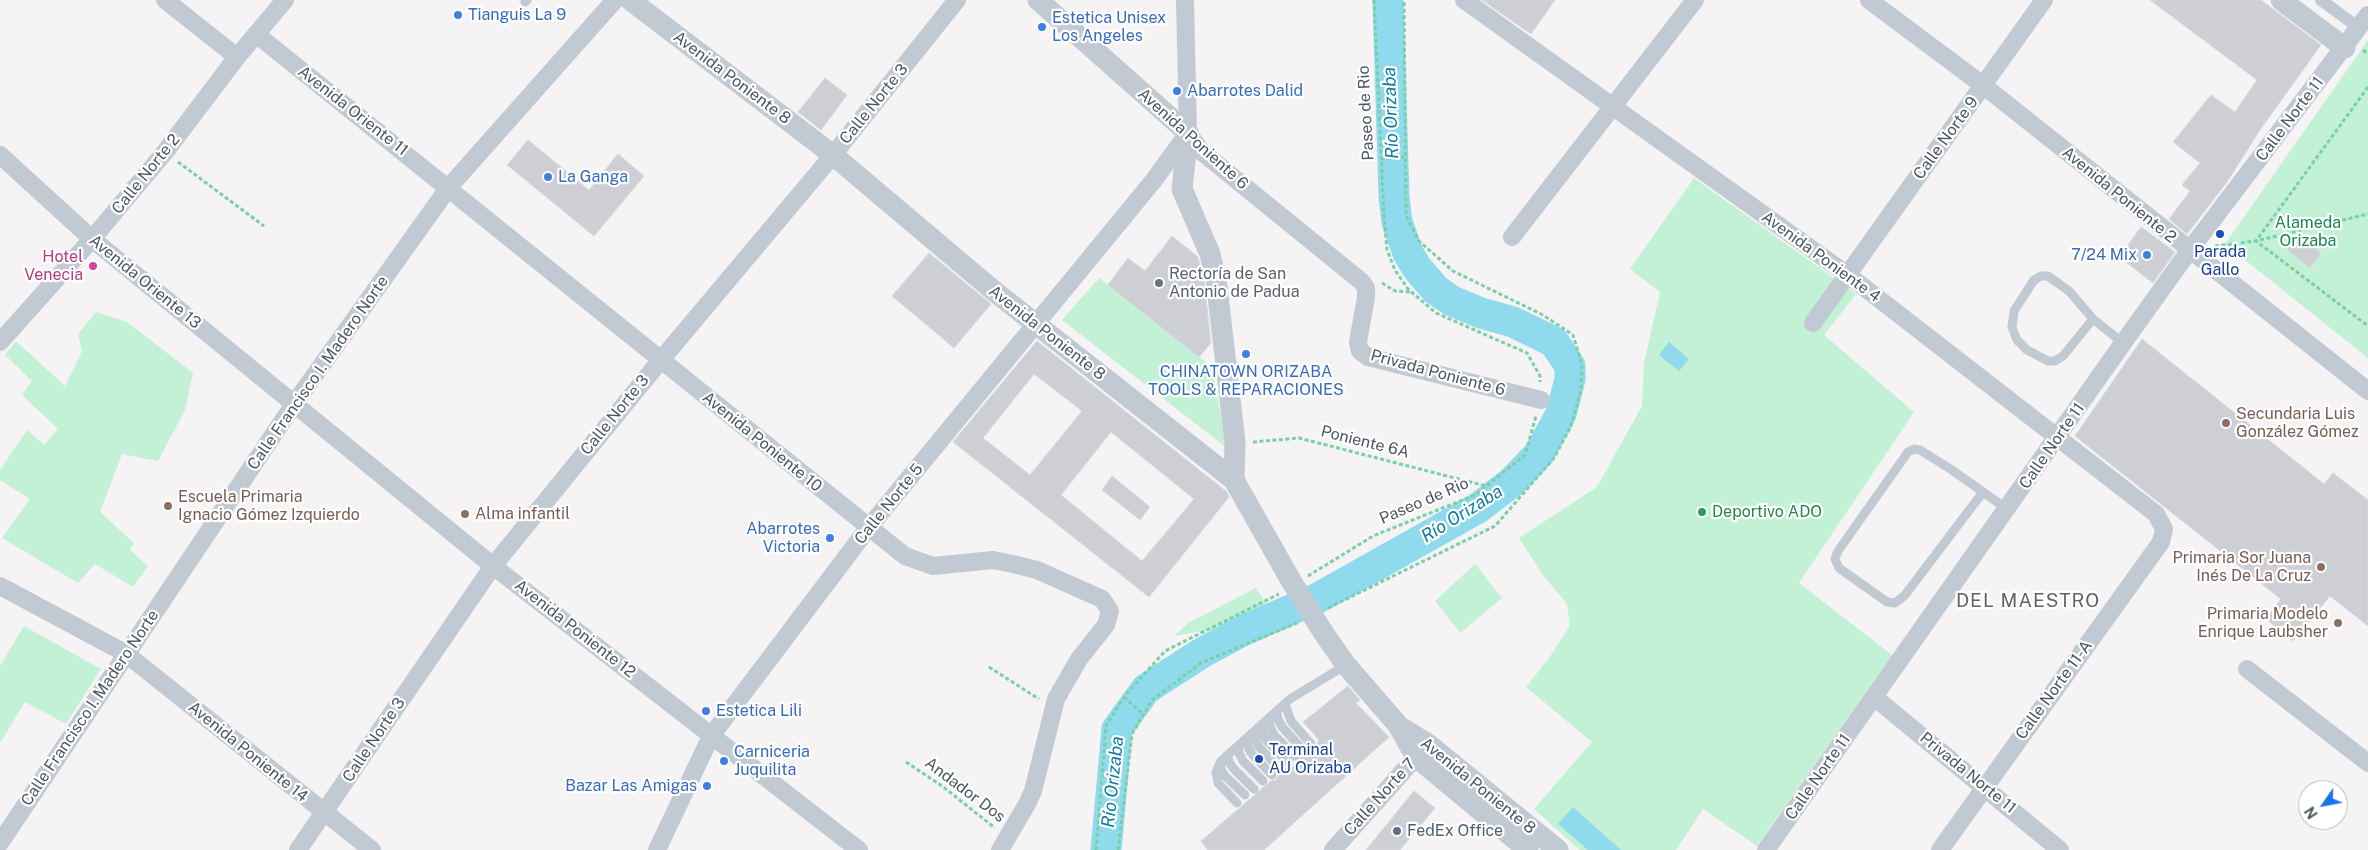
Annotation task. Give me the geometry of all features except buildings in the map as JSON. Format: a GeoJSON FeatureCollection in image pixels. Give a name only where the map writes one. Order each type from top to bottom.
{"type":"FeatureCollection","features":[{"type":"Feature","properties":{"kind":"street"},"geometry":{"type":"LineString","coordinates":[[164,0],[237,57]]}},
{"type":"Feature","properties":{"kind":"street","name":"Calle Norte 2"},"geometry":{"type":"LineString","coordinates":[[0,342],[92,240],[165,152],[237,57],[285,0]]}},
{"type":"Feature","properties":{"kind":"street","name":"Calle Francisco I. Madero Norte"},"geometry":{"type":"LineString","coordinates":[[0,843],[294,404],[449,187],[615,0]]}},
{"type":"Feature","properties":{"kind":"street","name":"Avenida Poniente 8"},"geometry":{"type":"LineString","coordinates":[[630,0],[832,155],[994,291],[1234,480],[1323,632],[1346,665],[1422,750],[1528,850]]}},
{"type":"Feature","properties":{"kind":"street","name":"Calle Norte 3"},"geometry":{"type":"LineString","coordinates":[[298,850],[493,566],[660,361],[832,155],[957,0]]}},
{"type":"Feature","properties":{"kind":"street","name":"Avenida Poniente 6"},"geometry":{"type":"LineString","coordinates":[[1038,0],[1188,133],[1202,152],[1364,289]]}},
{"type":"Feature","properties":{"kind":"street"},"geometry":{"type":"LineString","coordinates":[[1186,0],[1188,133],[1182,189],[1210,254],[1216,279],[1235,442],[1234,480]]}},
{"type":"Feature","properties":{"kind":"street","name":"Avenida Poniente 4"},"geometry":{"type":"LineString","coordinates":[[1464,0],[1846,274],[2156,514],[2164,529]]}},
{"type":"Feature","properties":{"kind":"street"},"geometry":{"type":"LineString","coordinates":[[1512,237],[1695,0]]}},
{"type":"Feature","properties":{"kind":"street","name":"Avenida Poniente 2"},"geometry":{"type":"LineString","coordinates":[[1869,0],[1984,86],[2368,391]]}},
{"type":"Feature","properties":{"kind":"street","name":"Calle Norte 9"},"geometry":{"type":"LineString","coordinates":[[1813,323],[1846,274],[1984,86],[2044,0]]}},
{"type":"Feature","properties":{"kind":"street"},"geometry":{"type":"LineString","coordinates":[[2281,0],[2345,48]]}},
{"type":"Feature","properties":{"kind":"street"},"geometry":{"type":"LineString","coordinates":[[2321,0],[2364,22]]}},
{"type":"Feature","properties":{"kind":"street","name":"Calle Norte 11"},"geometry":{"type":"LineString","coordinates":[[1766,850],[2058,438],[2123,343],[2190,251],[2364,22]]}},
{"type":"Feature","properties":{"kind":"street","name":"Avenida Oriente 11"},"geometry":{"type":"LineString","coordinates":[[256,34],[449,187]]}},
{"type":"Feature","properties":{"kind":"street","name":"Calle Norte 5"},"geometry":{"type":"LineString","coordinates":[[656,850],[711,736],[869,527],[1154,180],[1188,133]]}},
{"type":"Feature","properties":{"kind":"street","name":"Avenida Oriente 13"},"geometry":{"type":"LineString","coordinates":[[0,155],[92,240],[294,404]]}},
{"type":"Feature","properties":{"kind":"street"},"geometry":{"type":"LineString","coordinates":[[1154,180],[1182,189]]}},
{"type":"Feature","properties":{"kind":"street","name":"Avenida Poniente 10"},"geometry":{"type":"LineString","coordinates":[[449,187],[660,361],[905,556],[919,562],[948,566],[994,560],[1037,570],[1102,599],[1110,612],[1106,625],[1066,678],[1053,708]]}},
{"type":"Feature","properties":{"kind":"street","name":"Privada Poniente 6"},"geometry":{"type":"LineString","coordinates":[[1364,289],[1358,342],[1360,351],[1368,357],[1541,400]]}},
{"type":"Feature","properties":{"kind":"street","name":"Avenida Poniente 12"},"geometry":{"type":"LineString","coordinates":[[294,404],[493,566],[859,850]]}},
{"type":"Feature","properties":{"kind":"street","name":"Calle Norte 11-A"},"geometry":{"type":"LineString","coordinates":[[1940,850],[2161,542],[2164,529]]}},
{"type":"Feature","properties":{"kind":"street","name":"Avenida Poniente 14"},"geometry":{"type":"LineString","coordinates":[[0,586],[126,653],[324,814],[372,850]]}},
{"type":"Feature","properties":{"kind":"street"},"geometry":{"type":"LineString","coordinates":[[2248,669],[2368,763]]}},
{"type":"Feature","properties":{"kind":"street","name":"Privada Norte 11"},"geometry":{"type":"LineString","coordinates":[[1874,697],[2060,850]]}},
{"type":"Feature","properties":{"kind":"street"},"geometry":{"type":"LineString","coordinates":[[1004,844],[1033,791],[1053,708]]}},
{"type":"Feature","properties":{"kind":"street","name":"Avenida Poniente 8"},"geometry":{"type":"LineString","coordinates":[[1422,750],[1558,850]]}},
{"type":"Feature","properties":{"kind":"street","name":"Calle Norte 7"},"geometry":{"type":"LineString","coordinates":[[1333,850],[1422,750]]}},
{"type":"Feature","properties":{"kind":"lane"},"geometry":{"type":"LineString","coordinates":[[2093,319],[2063,356],[2055,361],[2048,361],[2027,350],[2017,340],[2012,327],[2014,311],[2034,280],[2041,276],[2048,276],[2069,291],[2093,319],[2123,343]]}},
{"type":"Feature","properties":{"kind":"lane"},"geometry":{"type":"LineString","coordinates":[[1983,492],[1904,595],[1895,603],[1887,602],[1879,597],[1839,568],[1834,559],[1908,452],[1914,449],[1920,450],[1983,492],[2007,509]]}},
{"type":"Feature","properties":{"kind":"lane"},"geometry":{"type":"LineString","coordinates":[[1237,803],[1218,783],[1216,772],[1225,758],[1285,704],[1346,665]]}},
{"type":"Feature","properties":{"kind":"lane"},"geometry":{"type":"LineString","coordinates":[[1277,712],[1278,720],[1283,728],[1307,747],[1291,721],[1285,704]]}},
{"type":"Feature","properties":{"kind":"lane"},"geometry":{"type":"LineString","coordinates":[[1259,728],[1270,727],[1291,759]]}},
{"type":"Feature","properties":{"kind":"lane"},"geometry":{"type":"LineString","coordinates":[[1259,728],[1256,740],[1260,747],[1280,768]]}},
{"type":"Feature","properties":{"kind":"lane"},"geometry":{"type":"LineString","coordinates":[[1259,728],[1248,746],[1251,753],[1272,775]]}},
{"type":"Feature","properties":{"kind":"lane"},"geometry":{"type":"LineString","coordinates":[[1239,746],[1239,753],[1243,761],[1263,781]]}},
{"type":"Feature","properties":{"kind":"lane"},"geometry":{"type":"LineString","coordinates":[[1225,758],[1254,789]]}},
{"type":"Feature","properties":{"kind":"lane"},"geometry":{"type":"LineString","coordinates":[[1225,758],[1221,770],[1245,795]]}},
{"type":"Feature","properties":{"kind":"path","name":"Paseo de Rio"},"geometry":{"type":"LineString","coordinates":[[1096,850],[1106,726],[1125,698],[1165,651],[1265,603],[1294,582],[1373,536],[1475,495],[1525,455],[1541,400],[1540,376],[1527,353],[1436,313],[1412,292],[1395,270],[1387,250],[1374,0]]}},
{"type":"Feature","properties":{"kind":"path"},"geometry":{"type":"LineString","coordinates":[[2256,241],[2368,87]]}},
{"type":"Feature","properties":{"kind":"path"},"geometry":{"type":"LineString","coordinates":[[165,152],[264,226]]}},
{"type":"Feature","properties":{"kind":"path"},"geometry":{"type":"LineString","coordinates":[[1381,159],[1406,157]]}},
{"type":"Feature","properties":{"kind":"path"},"geometry":{"type":"LineString","coordinates":[[2190,251],[2256,241],[2368,214]]}},
{"type":"Feature","properties":{"kind":"path"},"geometry":{"type":"LineString","coordinates":[[2256,241],[2368,326]]}},
{"type":"Feature","properties":{"kind":"path"},"geometry":{"type":"LineString","coordinates":[[1364,289],[1382,283],[1395,291],[1412,292]]}},
{"type":"Feature","properties":{"kind":"path","name":"Poniente 6A"},"geometry":{"type":"LineString","coordinates":[[1235,442],[1299,438],[1486,486]]}},
{"type":"Feature","properties":{"kind":"path"},"geometry":{"type":"LineString","coordinates":[[1118,850],[1132,734],[1152,700],[1201,663]]}},
{"type":"Feature","properties":{"kind":"path"},"geometry":{"type":"LineString","coordinates":[[989,667],[1053,708]]}},
{"type":"Feature","properties":{"kind":"path"},"geometry":{"type":"LineString","coordinates":[[1125,698],[1143,714]]}},
{"type":"Feature","properties":{"kind":"path","name":"Andador Dos"},"geometry":{"type":"LineString","coordinates":[[906,762],[942,786],[1004,844]]}},
{"type":"Feature","properties":{"kind":"green space","name":"Alameda Orizaba"},"geometry":{"type":"Polygon","coordinates":[[[2368,40],[2368,358],[2225,244],[2368,40]]]}},
{"type":"Feature","properties":{"kind":"green space","name":"Deportivo ADO"},"geometry":{"type":"Polygon","coordinates":[[[1694,178],[1856,294],[1824,335],[1914,412],[1799,583],[1892,655],[1757,846],[1703,809],[1676,850],[1580,850],[1534,809],[1592,742],[1526,687],[1549,658],[1570,626],[1567,604],[1542,574],[1519,538],[1597,487],[1642,406],[1644,363],[1660,292],[1630,269],[1694,178]]]}},
{"type":"Feature","properties":{"kind":"green space"},"geometry":{"type":"Polygon","coordinates":[[[1099,278],[1212,367],[1227,448],[1062,320],[1099,278]]]}},
{"type":"Feature","properties":{"kind":"green space"},"geometry":{"type":"Polygon","coordinates":[[[96,312],[127,322],[193,373],[185,410],[158,461],[122,454],[100,512],[134,543],[130,550],[148,566],[133,587],[95,564],[78,583],[2,538],[30,499],[0,480],[0,470],[27,430],[44,445],[58,429],[22,395],[32,381],[5,355],[16,341],[65,386],[82,351],[78,334],[96,312]]]}},
{"type":"Feature","properties":{"kind":"green space"},"geometry":{"type":"Polygon","coordinates":[[[1475,564],[1502,598],[1460,633],[1435,601],[1475,564]]]}},
{"type":"Feature","properties":{"kind":"green space"},"geometry":{"type":"Polygon","coordinates":[[[1256,588],[1269,607],[1260,621],[1174,636],[1188,623],[1256,588]]]}},
{"type":"Feature","properties":{"kind":"green space"},"geometry":{"type":"Polygon","coordinates":[[[24,626],[101,669],[66,724],[25,702],[0,743],[0,666],[24,626]]]}},
{"type":"Feature","properties":{"kind":"water"},"geometry":{"type":"Polygon","coordinates":[[[1669,342],[1689,359],[1679,371],[1659,355],[1669,342]]]}},
{"type":"Feature","properties":{"kind":"water"},"geometry":{"type":"Polygon","coordinates":[[[1573,807],[1621,850],[1588,850],[1558,824],[1573,807]]]}},
{"type":"Feature","properties":{"kind":"waterway","name":"Río Orizaba"},"geometry":{"type":"LineString","coordinates":[[1106,850],[1117,729],[1146,689],[1200,654],[1242,631],[1318,598],[1478,508],[1512,482],[1539,454],[1561,414],[1570,379],[1570,366],[1554,342],[1513,322],[1481,313],[1452,301],[1436,290],[1417,268],[1408,253],[1397,222],[1394,197],[1388,0]]}},
{"type":"Feature","properties":{"kind":"place","name":"Tianguis La 9"},"geometry":{"type":"Point","coordinates":[458,15]}},
{"type":"Feature","properties":{"kind":"place","name":"Estetica Unisex Los Angeles"},"geometry":{"type":"Point","coordinates":[1042,27]}},
{"type":"Feature","properties":{"kind":"place","name":"Abarrotes Dalid"},"geometry":{"type":"Point","coordinates":[1177,91]}},
{"type":"Feature","properties":{"kind":"place","name":"La Ganga"},"geometry":{"type":"Point","coordinates":[548,177]}},
{"type":"Feature","properties":{"kind":"place","name":"Parada Gallo"},"geometry":{"type":"Point","coordinates":[2220,234]}},
{"type":"Feature","properties":{"kind":"place","name":"7/24 Mix"},"geometry":{"type":"Point","coordinates":[2147,255]}},
{"type":"Feature","properties":{"kind":"place","name":"Hotel Venecia"},"geometry":{"type":"Point","coordinates":[93,266]}},
{"type":"Feature","properties":{"kind":"place","name":"Rectoría de San Antonio de Padua"},"geometry":{"type":"Point","coordinates":[1159,283]}},
{"type":"Feature","properties":{"kind":"place","name":"CHINATOWN ORIZABA TOOLS & REPARACIONES"},"geometry":{"type":"Point","coordinates":[1246,354]}},
{"type":"Feature","properties":{"kind":"place","name":"Secundaria Luis González Gómez"},"geometry":{"type":"Point","coordinates":[2226,423]}},
{"type":"Feature","properties":{"kind":"place","name":"Escuela Primaria Ignacio Gómez Izquierdo"},"geometry":{"type":"Point","coordinates":[168,506]}},
{"type":"Feature","properties":{"kind":"place","name":"Deportivo ADO"},"geometry":{"type":"Point","coordinates":[1702,512]}},
{"type":"Feature","properties":{"kind":"place","name":"Alma infantil"},"geometry":{"type":"Point","coordinates":[465,514]}},
{"type":"Feature","properties":{"kind":"place","name":"Abarrotes Victoria"},"geometry":{"type":"Point","coordinates":[830,538]}},
{"type":"Feature","properties":{"kind":"place","name":"Primaria Sor Juana Inés De La Cruz"},"geometry":{"type":"Point","coordinates":[2321,567]}},
{"type":"Feature","properties":{"kind":"place","name":"Primaria Modelo Enrique Laubsher"},"geometry":{"type":"Point","coordinates":[2338,623]}},
{"type":"Feature","properties":{"kind":"place","name":"Estetica Lili"},"geometry":{"type":"Point","coordinates":[706,711]}},
{"type":"Feature","properties":{"kind":"place","name":"Terminal AU Orizaba"},"geometry":{"type":"Point","coordinates":[1259,759]}},
{"type":"Feature","properties":{"kind":"place","name":"Carniceria Juquilita"},"geometry":{"type":"Point","coordinates":[724,761]}},
{"type":"Feature","properties":{"kind":"place","name":"Bazar Las Amigas"},"geometry":{"type":"Point","coordinates":[707,786]}},
{"type":"Feature","properties":{"kind":"place","name":"FedEx Office"},"geometry":{"type":"Point","coordinates":[1397,831]}},
{"type":"Feature","properties":{"kind":"district","name":"DEL MAESTRO"},"geometry":{"type":"Point","coordinates":[2028,601]}}]}
